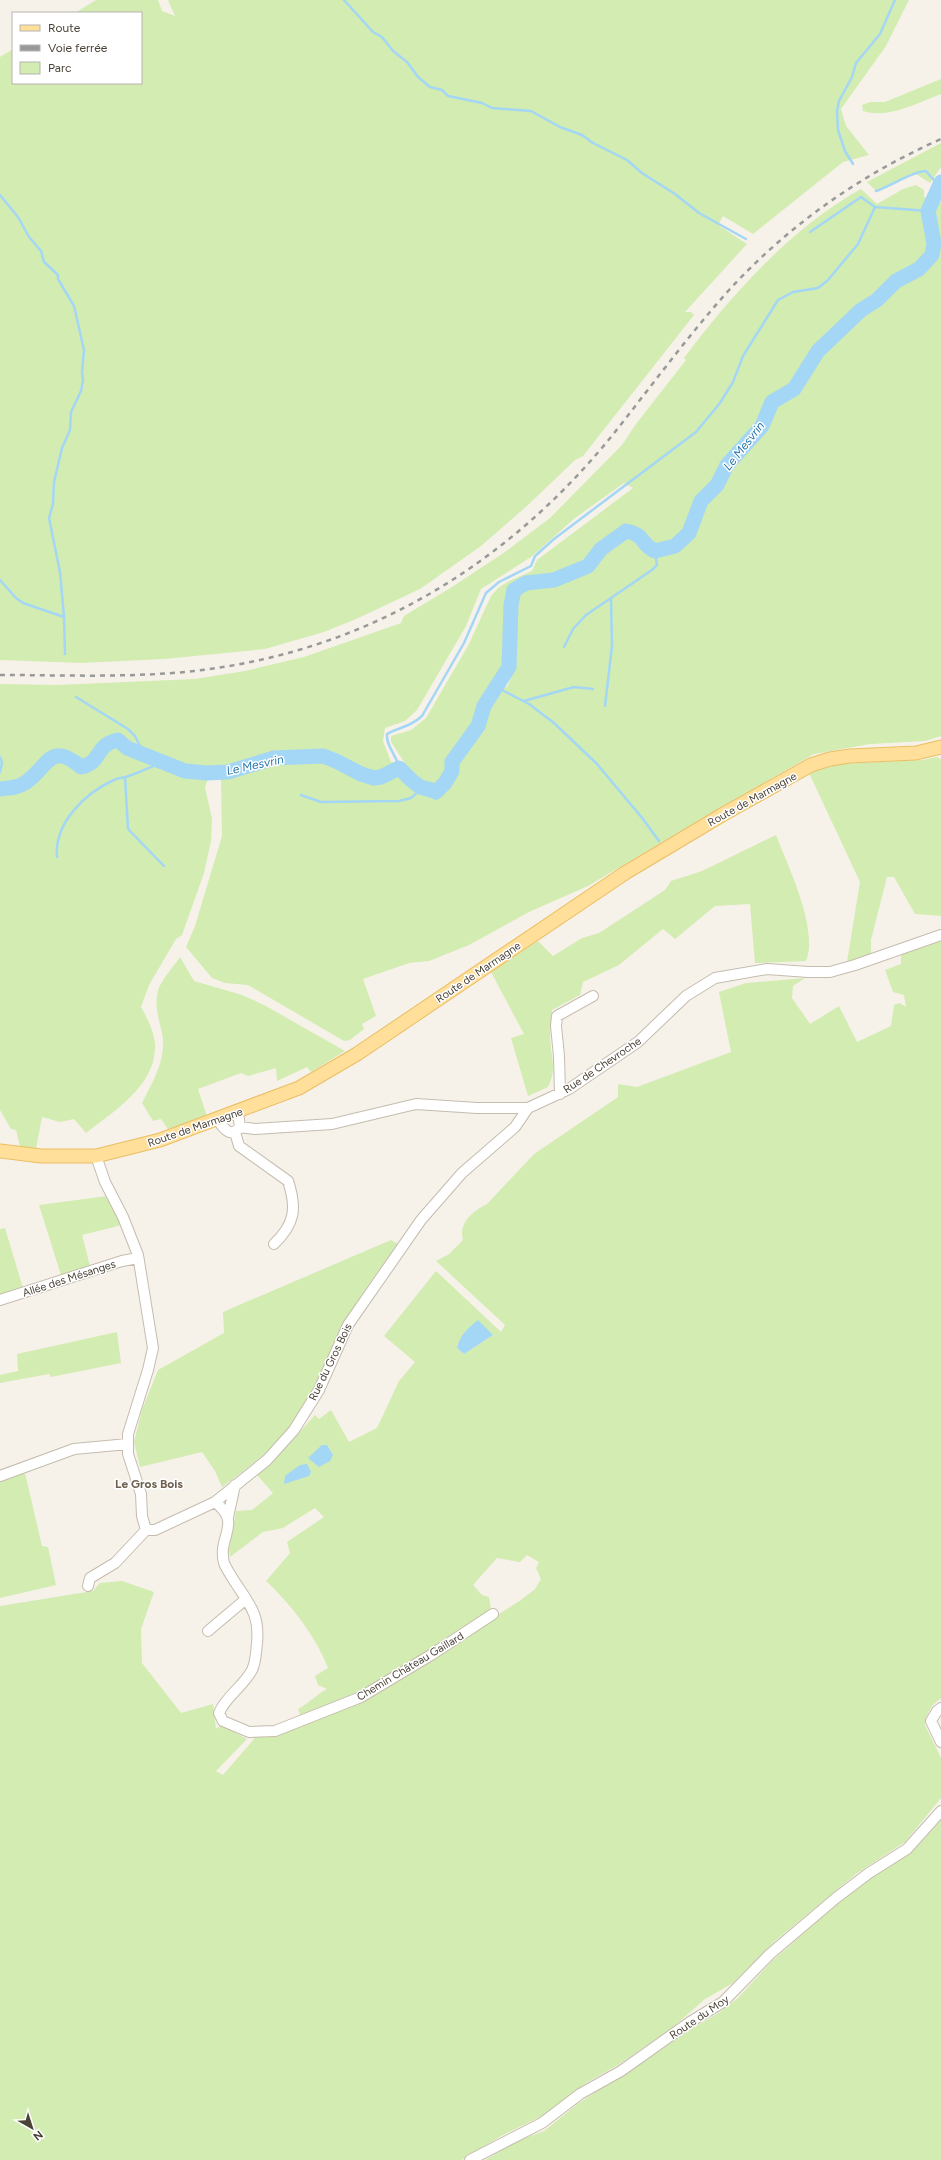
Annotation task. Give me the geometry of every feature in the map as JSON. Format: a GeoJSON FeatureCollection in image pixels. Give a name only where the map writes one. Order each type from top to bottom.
{"type":"FeatureCollection","features":[{"type":"Feature","properties":{"kind":"main road","name":"Route de Marmagne"},"geometry":{"type":"LineString","coordinates":[[0,1151],[41,1156],[96,1156],[160,1140],[238,1113],[300,1088],[325,1074],[625,874],[722,815],[811,766],[850,756],[916,753],[941,747]]}},
{"type":"Feature","properties":{"kind":"street","name":"Rue de Chevroche"},"geometry":{"type":"LineString","coordinates":[[237,1130],[332,1124],[416,1104],[478,1108],[528,1108],[560,1094],[638,1042],[686,996],[715,978],[767,969],[830,972],[855,965],[941,935]]}},
{"type":"Feature","properties":{"kind":"street"},"geometry":{"type":"LineString","coordinates":[[560,1094],[557,1016],[593,996]]}},
{"type":"Feature","properties":{"kind":"street","name":"Rue du Gros Bois"},"geometry":{"type":"LineString","coordinates":[[146,1530],[155,1530],[215,1502],[267,1460],[294,1430],[319,1390],[348,1326],[421,1220],[462,1173],[515,1127],[528,1108]]}},
{"type":"Feature","properties":{"kind":"street"},"geometry":{"type":"LineString","coordinates":[[238,1113],[237,1130],[239,1146],[288,1181],[294,1208],[292,1220],[285,1234],[274,1244]]}},
{"type":"Feature","properties":{"kind":"street"},"geometry":{"type":"LineString","coordinates":[[218,1120],[224,1129],[237,1130]]}},
{"type":"Feature","properties":{"kind":"street"},"geometry":{"type":"LineString","coordinates":[[88,1586],[90,1578],[114,1563],[146,1530],[142,1516],[141,1494],[128,1454],[128,1434],[148,1370],[153,1348],[138,1258],[123,1217],[105,1182],[96,1156]]}},
{"type":"Feature","properties":{"kind":"street","name":"Allée des Mésanges"},"geometry":{"type":"LineString","coordinates":[[0,1300],[138,1258]]}},
{"type":"Feature","properties":{"kind":"street"},"geometry":{"type":"LineString","coordinates":[[0,1476],[74,1449],[128,1444]]}},
{"type":"Feature","properties":{"kind":"street","name":"Chemin Château Gaillard"},"geometry":{"type":"LineString","coordinates":[[235,1485],[228,1516],[229,1520],[223,1552],[224,1564],[256,1616],[258,1627],[256,1653],[252,1669],[246,1680],[223,1703],[219,1713],[223,1721],[249,1732],[275,1731],[361,1697],[431,1656],[493,1614]]}},
{"type":"Feature","properties":{"kind":"street"},"geometry":{"type":"LineString","coordinates":[[215,1502],[225,1510],[228,1516]]}},
{"type":"Feature","properties":{"kind":"street"},"geometry":{"type":"LineString","coordinates":[[208,1630],[246,1599]]}},
{"type":"Feature","properties":{"kind":"street"},"geometry":{"type":"LineString","coordinates":[[941,1708],[931,1721],[941,1742]]}},
{"type":"Feature","properties":{"kind":"street","name":"Route du Moy"},"geometry":{"type":"LineString","coordinates":[[470,2160],[542,2123],[580,2094],[621,2071],[690,2022],[723,2002],[770,1954],[836,1898],[869,1873],[907,1848],[941,1811]]}},
{"type":"Feature","properties":{"kind":"green space"},"geometry":{"type":"Polygon","coordinates":[[[96,0],[158,0],[162,11],[175,16],[168,0],[909,0],[886,46],[841,109],[846,126],[869,155],[843,162],[753,234],[723,216],[718,225],[747,244],[685,312],[691,312],[694,315],[583,456],[575,460],[528,505],[481,546],[420,589],[356,619],[324,632],[265,649],[164,659],[81,663],[0,660],[0,57],[12,50],[12,84],[142,84],[142,12],[77,12],[96,0]]]}},
{"type":"Feature","properties":{"kind":"green space"},"geometry":{"type":"Polygon","coordinates":[[[941,79],[941,94],[893,112],[873,113],[863,111],[862,105],[870,102],[885,102],[941,79]]]}},
{"type":"Feature","properties":{"kind":"green space"},"geometry":{"type":"Polygon","coordinates":[[[941,143],[941,167],[930,183],[916,174],[875,190],[867,182],[941,143]]]}},
{"type":"Feature","properties":{"kind":"green space"},"geometry":{"type":"Polygon","coordinates":[[[916,185],[924,190],[924,197],[933,197],[941,203],[941,736],[925,741],[870,744],[814,754],[588,886],[529,912],[469,945],[429,961],[409,963],[363,979],[376,1016],[362,1024],[364,1029],[350,1040],[344,1041],[248,985],[225,983],[212,978],[186,947],[195,926],[222,836],[221,778],[212,767],[205,787],[212,819],[211,841],[204,873],[182,935],[176,939],[149,985],[141,1007],[152,1029],[155,1044],[154,1059],[149,1072],[132,1096],[86,1133],[74,1119],[60,1122],[42,1117],[36,1149],[20,1147],[16,1130],[11,1129],[0,1110],[0,793],[18,790],[35,784],[29,774],[17,782],[0,786],[0,684],[57,685],[195,679],[245,671],[304,657],[401,623],[404,616],[505,552],[550,518],[622,445],[636,424],[686,360],[684,358],[702,334],[742,287],[764,264],[810,223],[861,189],[877,204],[903,189],[916,185]],[[624,483],[575,518],[531,557],[481,589],[466,626],[417,710],[405,721],[385,728],[383,741],[391,762],[406,765],[391,742],[391,736],[411,730],[426,718],[469,644],[491,596],[498,588],[509,581],[532,571],[537,560],[633,488],[624,483]],[[634,542],[646,554],[660,555],[654,548],[634,542]],[[502,668],[496,681],[507,687],[511,678],[502,668]]]}},
{"type":"Feature","properties":{"kind":"green space"},"geometry":{"type":"Polygon","coordinates":[[[937,757],[941,759],[941,916],[915,914],[894,877],[887,877],[871,940],[871,954],[847,962],[860,882],[809,773],[841,764],[922,760],[937,757]]]}},
{"type":"Feature","properties":{"kind":"green space"},"geometry":{"type":"Polygon","coordinates":[[[776,835],[794,880],[805,916],[809,948],[806,961],[755,963],[750,904],[715,906],[675,939],[663,929],[619,965],[583,982],[580,995],[552,1010],[550,1042],[553,1073],[548,1087],[528,1096],[511,1038],[524,1034],[491,972],[538,941],[553,956],[582,938],[599,933],[665,890],[671,881],[702,871],[776,835]]]}},
{"type":"Feature","properties":{"kind":"green space"},"geometry":{"type":"Polygon","coordinates":[[[941,941],[941,1698],[932,1706],[926,1717],[925,1725],[941,1758],[941,1798],[905,1842],[856,1874],[775,1941],[733,1983],[705,1999],[672,2028],[618,2065],[586,2083],[546,2114],[501,2136],[462,2160],[0,2160],[0,1606],[93,1591],[100,1583],[122,1581],[154,1592],[141,1629],[142,1663],[181,1713],[213,1704],[216,1729],[221,1725],[247,1739],[216,1771],[223,1775],[254,1739],[253,1736],[362,1701],[521,1600],[535,1589],[541,1579],[536,1568],[539,1562],[527,1555],[520,1562],[497,1558],[473,1585],[482,1595],[489,1597],[491,1609],[409,1664],[373,1685],[301,1717],[298,1709],[327,1689],[318,1685],[315,1676],[328,1668],[310,1633],[293,1610],[266,1581],[290,1553],[287,1542],[324,1517],[315,1508],[283,1528],[263,1532],[230,1557],[229,1549],[236,1511],[252,1510],[273,1493],[257,1475],[270,1465],[315,1415],[319,1419],[331,1410],[349,1442],[377,1428],[399,1381],[415,1362],[384,1336],[436,1271],[501,1332],[505,1325],[436,1261],[449,1254],[463,1240],[463,1228],[468,1218],[487,1204],[534,1154],[618,1097],[618,1084],[637,1087],[731,1052],[719,992],[746,983],[805,978],[793,986],[792,998],[810,1024],[839,1006],[857,1042],[891,1026],[894,1005],[900,1003],[906,1007],[904,995],[893,992],[885,970],[901,964],[901,954],[941,941]],[[493,1335],[457,1348],[464,1354],[493,1335]]]}},
{"type":"Feature","properties":{"kind":"green space"},"geometry":{"type":"Polygon","coordinates":[[[180,957],[194,981],[242,995],[264,1005],[345,1051],[311,1072],[307,1067],[277,1081],[276,1068],[248,1076],[241,1073],[198,1089],[207,1116],[168,1129],[161,1119],[153,1121],[142,1103],[158,1070],[163,1052],[162,1033],[157,1012],[157,997],[161,983],[180,957]]]}},
{"type":"Feature","properties":{"kind":"green space"},"geometry":{"type":"Polygon","coordinates":[[[107,1196],[122,1225],[82,1235],[90,1266],[61,1275],[39,1205],[107,1196]]]}},
{"type":"Feature","properties":{"kind":"green space"},"geometry":{"type":"Polygon","coordinates":[[[5,1228],[23,1288],[0,1296],[0,1229],[5,1228]]]}},
{"type":"Feature","properties":{"kind":"green space"},"geometry":{"type":"Polygon","coordinates":[[[391,1240],[398,1244],[350,1314],[305,1404],[288,1429],[258,1460],[222,1487],[215,1471],[202,1452],[140,1467],[134,1442],[142,1410],[158,1370],[224,1333],[223,1312],[391,1240]]]}},
{"type":"Feature","properties":{"kind":"green space"},"geometry":{"type":"Polygon","coordinates":[[[117,1332],[121,1363],[51,1377],[49,1374],[0,1383],[0,1375],[18,1371],[17,1354],[117,1332]]]}},
{"type":"Feature","properties":{"kind":"green space"},"geometry":{"type":"Polygon","coordinates":[[[25,1473],[42,1546],[48,1547],[56,1585],[0,1598],[0,1480],[25,1473]]]}},
{"type":"Feature","properties":{"kind":"green space"},"geometry":{"type":"Polygon","coordinates":[[[941,1818],[941,2160],[485,2160],[520,2140],[544,2131],[579,2103],[688,2031],[720,2012],[738,1998],[771,1962],[862,1882],[905,1855],[924,1839],[941,1818]]]}},
{"type":"Feature","properties":{"kind":"water"},"geometry":{"type":"Polygon","coordinates":[[[478,1320],[493,1335],[464,1354],[457,1348],[458,1343],[465,1332],[478,1320]]]}},
{"type":"Feature","properties":{"kind":"water"},"geometry":{"type":"Polygon","coordinates":[[[322,1445],[327,1445],[333,1455],[330,1461],[319,1467],[308,1458],[322,1445]]]}},
{"type":"Feature","properties":{"kind":"water"},"geometry":{"type":"Polygon","coordinates":[[[307,1464],[311,1472],[309,1476],[284,1484],[285,1476],[300,1465],[307,1464]]]}},
{"type":"Feature","properties":{"kind":"waterway"},"geometry":{"type":"LineString","coordinates":[[344,0],[373,32],[382,37],[393,51],[407,62],[418,77],[430,87],[442,90],[448,96],[482,103],[492,108],[531,111],[560,127],[582,135],[593,143],[627,160],[642,173],[675,194],[699,213],[746,239]]}},
{"type":"Feature","properties":{"kind":"waterway"},"geometry":{"type":"LineString","coordinates":[[853,164],[845,151],[838,130],[837,111],[839,101],[852,77],[856,63],[880,34],[895,0]]}},
{"type":"Feature","properties":{"kind":"waterway"},"geometry":{"type":"LineString","coordinates":[[876,191],[915,173],[926,171],[939,186]]}},
{"type":"Feature","properties":{"kind":"waterway","name":"Le Mesvrin"},"geometry":{"type":"LineString","coordinates":[[0,789],[21,785],[30,780],[48,761],[54,757],[61,756],[70,759],[81,767],[88,765],[96,758],[105,746],[110,742],[118,740],[127,748],[185,771],[207,773],[228,772],[274,758],[323,756],[361,774],[374,778],[381,777],[399,768],[418,785],[436,792],[445,783],[452,771],[452,762],[478,726],[484,706],[509,667],[511,605],[514,590],[526,583],[554,580],[588,566],[601,549],[626,531],[640,537],[650,548],[655,551],[675,546],[689,533],[701,501],[717,485],[727,465],[762,426],[772,402],[794,389],[818,351],[861,310],[877,300],[896,281],[919,269],[932,255],[934,243],[928,211],[941,182]]}},
{"type":"Feature","properties":{"kind":"waterway"},"geometry":{"type":"LineString","coordinates":[[0,195],[18,217],[29,237],[41,251],[44,262],[58,275],[58,279],[74,306],[84,350],[81,391],[71,412],[70,430],[62,448],[54,482],[53,504],[49,518],[60,572],[64,617],[65,654]]}},
{"type":"Feature","properties":{"kind":"waterway"},"geometry":{"type":"LineString","coordinates":[[810,232],[861,197],[875,207],[928,211]]}},
{"type":"Feature","properties":{"kind":"waterway"},"geometry":{"type":"LineString","coordinates":[[399,768],[388,743],[387,734],[413,723],[422,716],[464,643],[486,593],[499,582],[531,566],[535,556],[554,539],[696,432],[720,403],[733,382],[743,356],[778,300],[793,292],[818,288],[828,280],[858,244],[875,207]]}},
{"type":"Feature","properties":{"kind":"waterway"},"geometry":{"type":"LineString","coordinates":[[564,647],[573,629],[586,615],[652,570],[657,565],[655,551]]}},
{"type":"Feature","properties":{"kind":"waterway"},"geometry":{"type":"LineString","coordinates":[[0,580],[16,598],[23,603],[64,617]]}},
{"type":"Feature","properties":{"kind":"waterway"},"geometry":{"type":"LineString","coordinates":[[605,706],[612,646],[611,598]]}},
{"type":"Feature","properties":{"kind":"waterway"},"geometry":{"type":"LineString","coordinates":[[524,701],[574,687],[593,689]]}},
{"type":"Feature","properties":{"kind":"waterway"},"geometry":{"type":"LineString","coordinates":[[498,688],[529,704],[554,723],[597,764],[643,819],[659,841]]}},
{"type":"Feature","properties":{"kind":"waterway"},"geometry":{"type":"LineString","coordinates":[[76,697],[128,729],[135,736],[144,754]]}},
{"type":"Feature","properties":{"kind":"waterway"},"geometry":{"type":"LineString","coordinates":[[0,757],[2,763],[0,772]]}},
{"type":"Feature","properties":{"kind":"waterway"},"geometry":{"type":"LineString","coordinates":[[57,857],[57,844],[61,832],[66,821],[82,801],[115,779],[126,777],[163,762]]}},
{"type":"Feature","properties":{"kind":"waterway"},"geometry":{"type":"LineString","coordinates":[[125,777],[128,829],[164,866]]}},
{"type":"Feature","properties":{"kind":"waterway"},"geometry":{"type":"LineString","coordinates":[[301,795],[321,802],[399,801],[411,798],[422,788]]}},
{"type":"Feature","properties":{"kind":"railway"},"geometry":{"type":"LineString","coordinates":[[0,675],[146,675],[194,671],[256,661],[315,645],[372,623],[426,596],[477,564],[524,526],[569,484],[611,437],[683,344],[713,308],[752,266],[776,244],[801,223],[854,185],[911,153],[941,139]]}},
{"type":"Feature","properties":{"kind":"district","name":"Le Gros Bois"},"geometry":{"type":"Point","coordinates":[149,1484]}}]}
